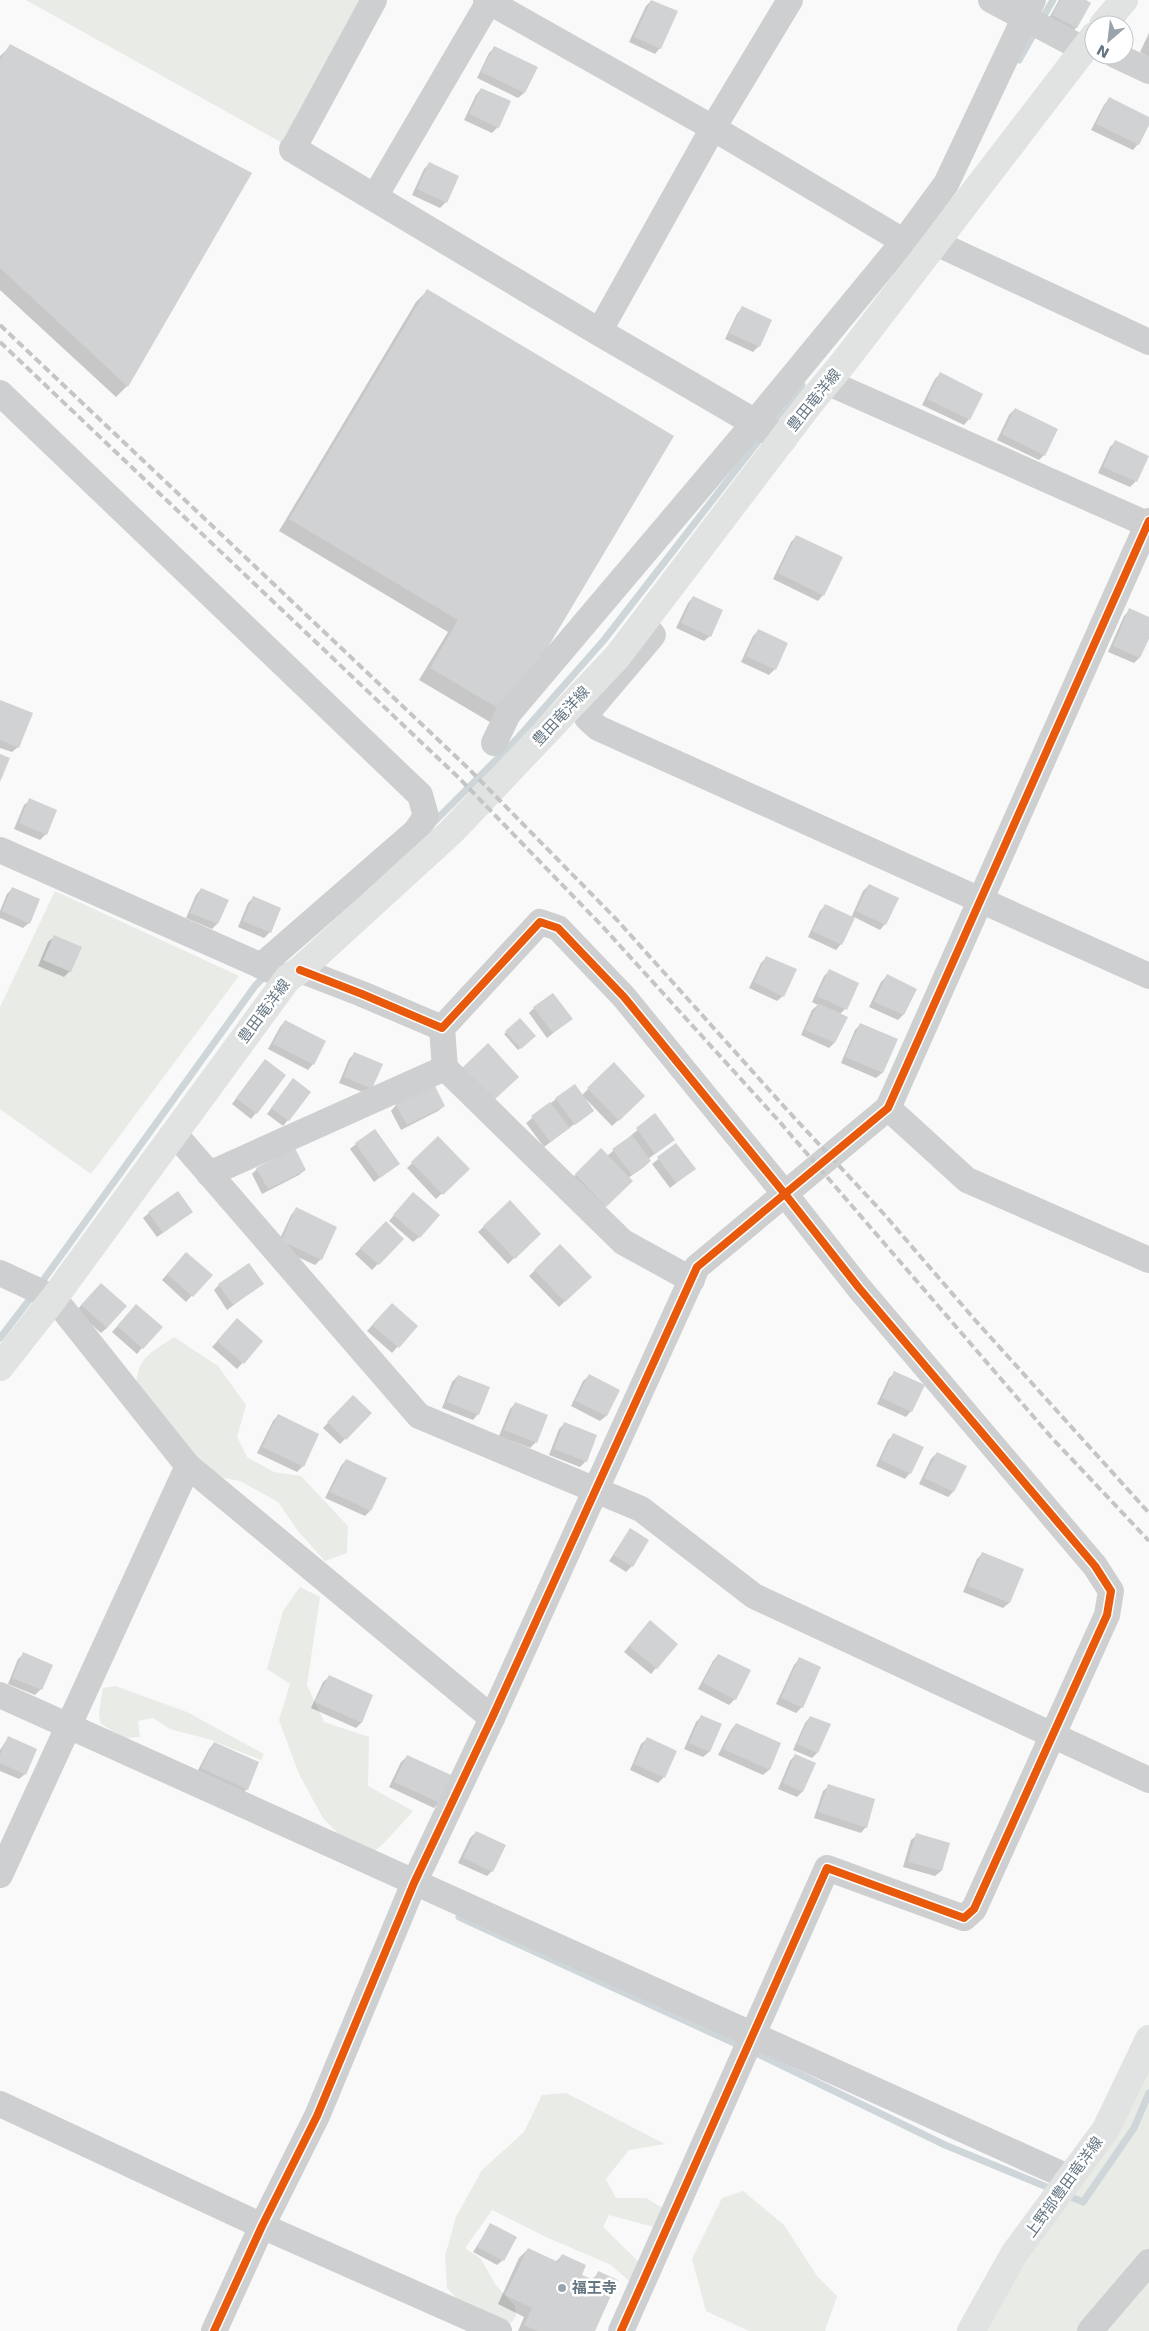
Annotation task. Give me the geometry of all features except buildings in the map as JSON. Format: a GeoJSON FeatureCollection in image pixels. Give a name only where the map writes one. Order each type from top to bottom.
{"type":"FeatureCollection","features":[{"type":"Feature","properties":{"kind":"main road","name":"豊田竜洋線"},"geometry":{"type":"LineString","coordinates":[[1112,15],[1124,0]]}},
{"type":"Feature","properties":{"kind":"main road","name":"豊田竜洋線"},"geometry":{"type":"LineString","coordinates":[[0,1367],[54,1298],[174,1133],[294,974],[451,832],[617,657],[783,439],[1084,52]]}},
{"type":"Feature","properties":{"kind":"main road","name":"上野部豊田竜洋線"},"geometry":{"type":"LineString","coordinates":[[971,2331],[1014,2254],[1106,2129],[1149,2039]]}},
{"type":"Feature","properties":{"kind":"street"},"geometry":{"type":"LineString","coordinates":[[374,0],[293,149],[599,332],[783,439]]}},
{"type":"Feature","properties":{"kind":"street"},"geometry":{"type":"LineString","coordinates":[[374,198],[488,0],[713,128],[904,241],[931,249],[1149,342]]}},
{"type":"Feature","properties":{"kind":"street"},"geometry":{"type":"LineString","coordinates":[[599,332],[713,128],[790,0]]}},
{"type":"Feature","properties":{"kind":"street"},"geometry":{"type":"LineString","coordinates":[[991,0],[1029,9],[1084,36]]}},
{"type":"Feature","properties":{"kind":"street"},"geometry":{"type":"LineString","coordinates":[[494,743],[508,714],[755,422],[904,241],[946,184],[1029,9]]}},
{"type":"Feature","properties":{"kind":"street"},"geometry":{"type":"LineString","coordinates":[[1134,64],[1149,71]]}},
{"type":"Feature","properties":{"kind":"street"},"geometry":{"type":"LineString","coordinates":[[214,2331],[262,2226],[317,2116],[414,1882],[492,1718],[697,1267],[888,1108],[1148,523],[827,382]]}},
{"type":"Feature","properties":{"kind":"street"},"geometry":{"type":"LineString","coordinates":[[0,393],[420,795],[426,816],[416,830],[261,966]]}},
{"type":"Feature","properties":{"kind":"street"},"geometry":{"type":"LineString","coordinates":[[642,623],[653,635],[592,707],[587,718],[598,728],[1149,976]]}},
{"type":"Feature","properties":{"kind":"street"},"geometry":{"type":"LineString","coordinates":[[0,850],[261,966],[362,994],[442,1028]]}},
{"type":"Feature","properties":{"kind":"street"},"geometry":{"type":"LineString","coordinates":[[621,2331],[827,1868],[964,1918],[974,1909],[1107,1615],[1111,1591],[1095,1566],[859,1288],[785,1194],[624,998],[558,928],[540,922],[442,1028],[445,1068],[623,1242],[692,1280]]}},
{"type":"Feature","properties":{"kind":"street"},"geometry":{"type":"LineString","coordinates":[[210,1174],[445,1068]]}},
{"type":"Feature","properties":{"kind":"street"},"geometry":{"type":"LineString","coordinates":[[888,1108],[967,1180],[1149,1260]]}},
{"type":"Feature","properties":{"kind":"street"},"geometry":{"type":"LineString","coordinates":[[174,1133],[419,1416],[640,1509],[754,1596],[1149,1780]]}},
{"type":"Feature","properties":{"kind":"street"},"geometry":{"type":"LineString","coordinates":[[0,1273],[54,1298],[188,1466],[492,1718]]}},
{"type":"Feature","properties":{"kind":"street"},"geometry":{"type":"LineString","coordinates":[[0,1875],[188,1466]]}},
{"type":"Feature","properties":{"kind":"street"},"geometry":{"type":"LineString","coordinates":[[0,1695],[753,2037],[1070,2178]]}},
{"type":"Feature","properties":{"kind":"street"},"geometry":{"type":"LineString","coordinates":[[0,2104],[262,2226],[498,2331]]}},
{"type":"Feature","properties":{"kind":"street"},"geometry":{"type":"LineString","coordinates":[[1090,2331],[1137,2273],[1149,2262]]}},
{"type":"Feature","properties":{"kind":"shaded area"},"geometry":{"type":"Polygon","coordinates":[[[26,0],[374,0],[293,149],[26,0]]]}},
{"type":"Feature","properties":{"kind":"shaded area"},"geometry":{"type":"Polygon","coordinates":[[[55,891],[239,976],[91,1174],[0,1109],[0,1007],[55,891]]]}},
{"type":"Feature","properties":{"kind":"shaded area"},"geometry":{"type":"Polygon","coordinates":[[[174,1337],[218,1366],[246,1405],[237,1437],[247,1457],[274,1472],[301,1476],[348,1526],[347,1553],[325,1561],[298,1531],[278,1502],[240,1481],[223,1478],[197,1461],[135,1399],[137,1375],[143,1361],[148,1355],[174,1337]]]}},
{"type":"Feature","properties":{"kind":"shaded area"},"geometry":{"type":"Polygon","coordinates":[[[300,1587],[320,1597],[307,1685],[324,1722],[369,1737],[368,1786],[413,1811],[385,1842],[364,1860],[323,1818],[299,1774],[279,1720],[290,1684],[267,1669],[283,1611],[300,1587]]]}},
{"type":"Feature","properties":{"kind":"shaded area"},"geometry":{"type":"Polygon","coordinates":[[[115,1686],[187,1712],[264,1754],[261,1760],[208,1739],[170,1729],[153,1718],[138,1721],[140,1737],[123,1738],[100,1723],[99,1712],[103,1688],[115,1686]]]}},
{"type":"Feature","properties":{"kind":"shaded area"},"geometry":{"type":"Polygon","coordinates":[[[1149,2038],[1149,2331],[972,2331],[1149,2038]]]}},
{"type":"Feature","properties":{"kind":"shaded area"},"geometry":{"type":"Polygon","coordinates":[[[566,2093],[665,2144],[629,2150],[606,2179],[616,2198],[646,2198],[666,2210],[657,2228],[609,2215],[603,2227],[638,2261],[630,2282],[611,2265],[546,2237],[492,2210],[465,2248],[481,2259],[495,2284],[515,2306],[516,2316],[511,2323],[465,2307],[447,2288],[445,2256],[456,2217],[482,2170],[524,2132],[542,2095],[566,2093]]]}},
{"type":"Feature","properties":{"kind":"shaded area"},"geometry":{"type":"Polygon","coordinates":[[[743,2191],[784,2225],[817,2276],[837,2296],[825,2331],[749,2331],[706,2311],[692,2259],[722,2198],[743,2191]]]}},
{"type":"Feature","properties":{"kind":"waterway"},"geometry":{"type":"LineString","coordinates":[[1041,21],[1053,0]]}},
{"type":"Feature","properties":{"kind":"waterway"},"geometry":{"type":"LineString","coordinates":[[1019,60],[1036,30]]}},
{"type":"Feature","properties":{"kind":"waterway"},"geometry":{"type":"LineString","coordinates":[[770,426],[802,385]]}},
{"type":"Feature","properties":{"kind":"waterway"},"geometry":{"type":"LineString","coordinates":[[432,824],[515,741],[604,640],[763,435]]}},
{"type":"Feature","properties":{"kind":"waterway"},"geometry":{"type":"LineString","coordinates":[[39,1286],[255,986],[267,974]]}},
{"type":"Feature","properties":{"kind":"waterway"},"geometry":{"type":"LineString","coordinates":[[0,1338],[33,1295]]}},
{"type":"Feature","properties":{"kind":"waterway"},"geometry":{"type":"LineString","coordinates":[[459,1917],[758,2054],[945,2145],[1054,2190]]}},
{"type":"Feature","properties":{"kind":"waterway"},"geometry":{"type":"LineString","coordinates":[[1066,2195],[1083,2202],[1134,2128],[1149,2093]]}},
{"type":"Feature","properties":{"kind":"railway"},"geometry":{"type":"LineString","coordinates":[[0,325],[468,768],[617,920],[788,1111],[883,1213],[975,1320],[1149,1513]]}},
{"type":"Feature","properties":{"kind":"railway"},"geometry":{"type":"LineString","coordinates":[[0,342],[460,779],[603,927],[778,1120],[1051,1437],[1149,1541]]}},
{"type":"Feature","properties":{"kind":"cycle path"},"geometry":{"type":"LineString","coordinates":[[214,2331],[262,2226],[317,2116],[414,1883],[492,1718],[697,1267],[888,1108],[1149,521]]}},
{"type":"Feature","properties":{"kind":"cycle path"},"geometry":{"type":"LineString","coordinates":[[300,970],[442,1028],[540,922],[558,928],[624,997],[859,1288],[1095,1566],[1111,1591],[1107,1615],[974,1909],[964,1918],[827,1868],[621,2331]]}},
{"type":"Feature","properties":{"kind":"place","name":"福王寺"},"geometry":{"type":"Point","coordinates":[562,2288]}}]}
